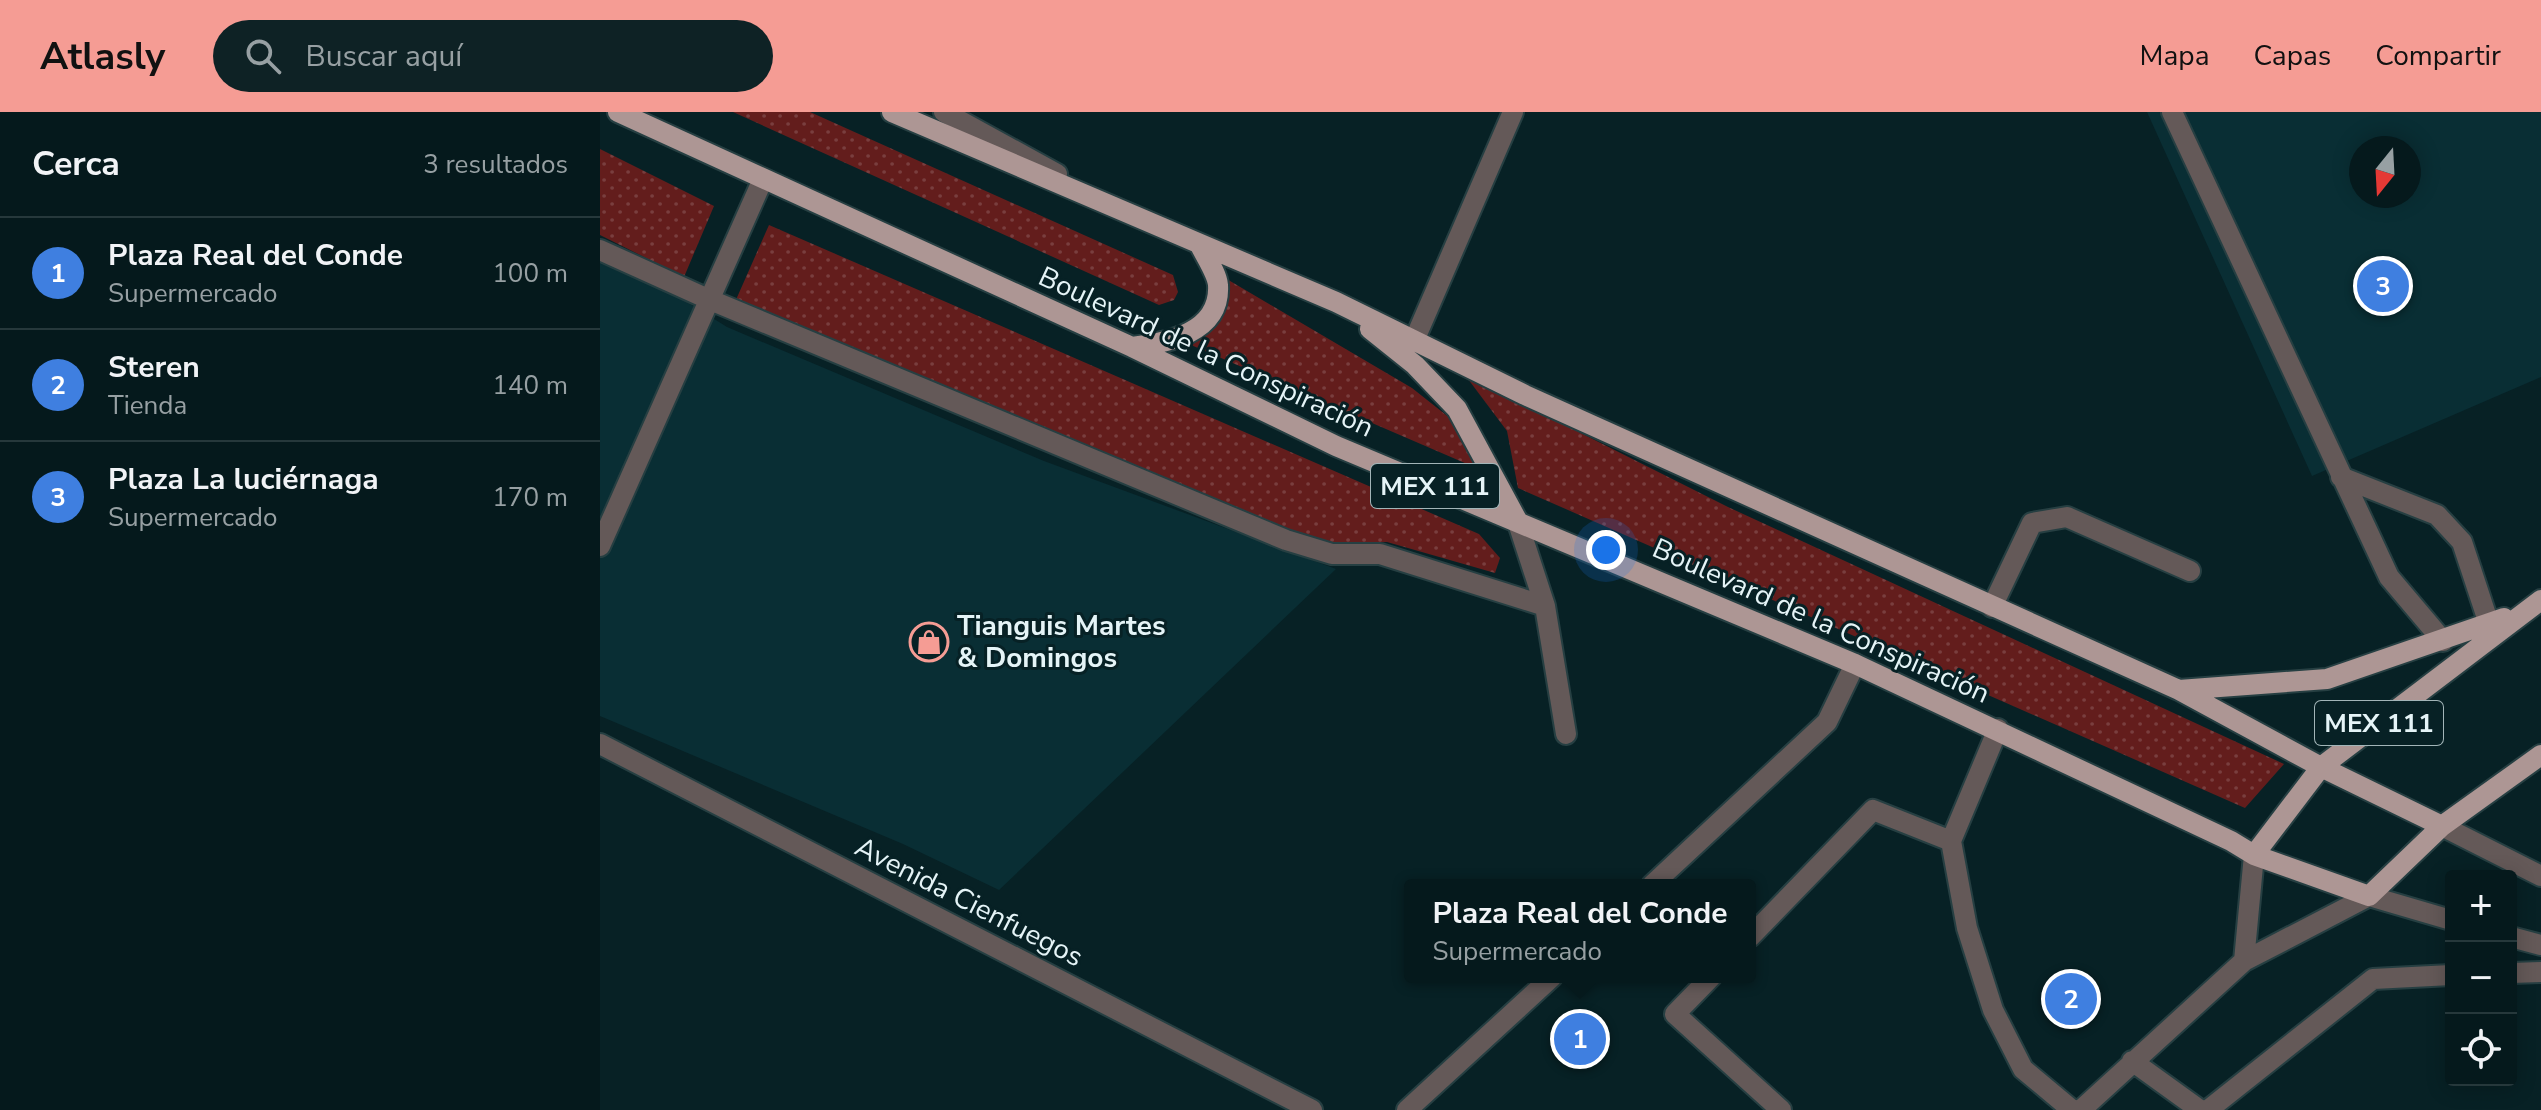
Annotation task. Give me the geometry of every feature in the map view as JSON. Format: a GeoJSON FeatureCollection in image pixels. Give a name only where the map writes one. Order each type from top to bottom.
{"type":"FeatureCollection","features":[{"type":"Feature","properties":{"kind":"main road","name":"Boulevard de la Conspiración"},"geometry":{"type":"LineString","coordinates":[[618,112],[1132,347],[1336,446],[1855,664],[1998,729],[2231,841],[2254,855]]}},
{"type":"Feature","properties":{"kind":"main road"},"geometry":{"type":"LineString","coordinates":[[645,112],[663,134]]}},
{"type":"Feature","properties":{"kind":"main road","name":"MEX 111"},"geometry":{"type":"LineString","coordinates":[[892,112],[1336,302],[1414,341],[2179,690],[2321,767],[2442,826]]}},
{"type":"Feature","properties":{"kind":"main road"},"geometry":{"type":"LineString","coordinates":[[1132,347],[1173,342],[1198,328],[1213,307],[1218,284],[1200,245]]}},
{"type":"Feature","properties":{"kind":"main road"},"geometry":{"type":"LineString","coordinates":[[1336,302],[1415,365],[1457,409],[1517,520]]}},
{"type":"Feature","properties":{"kind":"main road","name":"MEX 111"},"geometry":{"type":"LineString","coordinates":[[2179,690],[2327,679],[2443,641],[2533,606]]}},
{"type":"Feature","properties":{"kind":"main road","name":"MEX 111"},"geometry":{"type":"LineString","coordinates":[[2369,896],[2254,855],[2321,767],[2533,606]]}},
{"type":"Feature","properties":{"kind":"main road"},"geometry":{"type":"LineString","coordinates":[[2369,896],[2442,826],[2541,755]]}},
{"type":"Feature","properties":{"kind":"street"},"geometry":{"type":"LineString","coordinates":[[944,112],[1120,209]]}},
{"type":"Feature","properties":{"kind":"street"},"geometry":{"type":"LineString","coordinates":[[1414,341],[1513,112]]}},
{"type":"Feature","properties":{"kind":"street"},"geometry":{"type":"LineString","coordinates":[[2172,112],[2389,577],[2443,641]]}},
{"type":"Feature","properties":{"kind":"street"},"geometry":{"type":"LineString","coordinates":[[600,546],[763,179]]}},
{"type":"Feature","properties":{"kind":"street"},"geometry":{"type":"LineString","coordinates":[[600,250],[708,299],[1286,540],[1332,554],[1380,554],[1545,606]]}},
{"type":"Feature","properties":{"kind":"street"},"geometry":{"type":"LineString","coordinates":[[2341,477],[2437,515],[2462,542],[2489,624]]}},
{"type":"Feature","properties":{"kind":"street"},"geometry":{"type":"LineString","coordinates":[[1992,607],[2032,523],[2067,517],[2190,571]]}},
{"type":"Feature","properties":{"kind":"street"},"geometry":{"type":"LineString","coordinates":[[1517,520],[1545,606],[1566,734]]}},
{"type":"Feature","properties":{"kind":"street"},"geometry":{"type":"LineString","coordinates":[[1658,879],[1827,722],[1855,664]]}},
{"type":"Feature","properties":{"kind":"street"},"geometry":{"type":"LineString","coordinates":[[1998,729],[1951,841],[1967,928],[1993,1010],[2023,1069],[2072,1110]]}},
{"type":"Feature","properties":{"kind":"street","name":"Avenida Cienfuegos"},"geometry":{"type":"LineString","coordinates":[[600,744],[1312,1110]]}},
{"type":"Feature","properties":{"kind":"street"},"geometry":{"type":"LineString","coordinates":[[1756,931],[1873,810],[1951,841]]}},
{"type":"Feature","properties":{"kind":"street"},"geometry":{"type":"LineString","coordinates":[[2442,826],[2541,876]]}},
{"type":"Feature","properties":{"kind":"street"},"geometry":{"type":"LineString","coordinates":[[2244,961],[2254,855]]}},
{"type":"Feature","properties":{"kind":"street"},"geometry":{"type":"LineString","coordinates":[[2081,1110],[2244,961],[2369,896],[2445,918]]}},
{"type":"Feature","properties":{"kind":"street"},"geometry":{"type":"LineString","coordinates":[[2517,939],[2541,945]]}},
{"type":"Feature","properties":{"kind":"street"},"geometry":{"type":"LineString","coordinates":[[2517,973],[2541,972]]}},
{"type":"Feature","properties":{"kind":"street"},"geometry":{"type":"LineString","coordinates":[[2208,1110],[2373,979],[2445,975]]}},
{"type":"Feature","properties":{"kind":"street"},"geometry":{"type":"LineString","coordinates":[[1407,1110],[1545,983]]}},
{"type":"Feature","properties":{"kind":"street"},"geometry":{"type":"LineString","coordinates":[[1705,983],[1675,1014],[1781,1110]]}},
{"type":"Feature","properties":{"kind":"street"},"geometry":{"type":"LineString","coordinates":[[2132,1061],[2200,1110]]}},
{"type":"Feature","properties":{"kind":"shaded area"},"geometry":{"type":"Polygon","coordinates":[[[733,112],[810,112],[1173,275],[1178,292],[1174,300],[1159,305],[733,112]]]}},
{"type":"Feature","properties":{"kind":"shaded area"},"geometry":{"type":"Polygon","coordinates":[[[2147,112],[2541,112],[2541,377],[2312,476],[2147,112]]]}},
{"type":"Feature","properties":{"kind":"shaded area"},"geometry":{"type":"Polygon","coordinates":[[[600,149],[714,206],[684,277],[600,235],[600,149]]]}},
{"type":"Feature","properties":{"kind":"shaded area"},"geometry":{"type":"Polygon","coordinates":[[[769,225],[1479,534],[1500,558],[1495,573],[1387,542],[1329,544],[1287,532],[735,302],[769,225]]]}},
{"type":"Feature","properties":{"kind":"shaded area","name":"Tianguis Martes & Domingos"},"geometry":{"type":"Polygon","coordinates":[[[600,263],[682,299],[727,327],[1044,461],[1336,569],[999,890],[903,844],[600,716],[600,263]]]}},
{"type":"Feature","properties":{"kind":"shaded area"},"geometry":{"type":"Polygon","coordinates":[[[1225,278],[1412,388],[1460,426],[1481,470],[1191,345],[1209,333],[1219,318],[1225,278]]]}},
{"type":"Feature","properties":{"kind":"shaded area"},"geometry":{"type":"Polygon","coordinates":[[[1465,375],[1728,507],[2284,764],[2245,808],[1518,488],[1507,431],[1465,375]]]}},
{"type":"Feature","properties":{"kind":"place","name":"Plaza La luciérnaga"},"geometry":{"type":"Point","coordinates":[2383,286]}},
{"type":"Feature","properties":{"kind":"place","name":"Tianguis Martes & Domingos"},"geometry":{"type":"Point","coordinates":[929,642]}},
{"type":"Feature","properties":{"kind":"place","name":"Steren"},"geometry":{"type":"Point","coordinates":[2071,999]}},
{"type":"Feature","properties":{"kind":"place","name":"Plaza Real del Conde"},"geometry":{"type":"Point","coordinates":[1580,1039]}}]}
